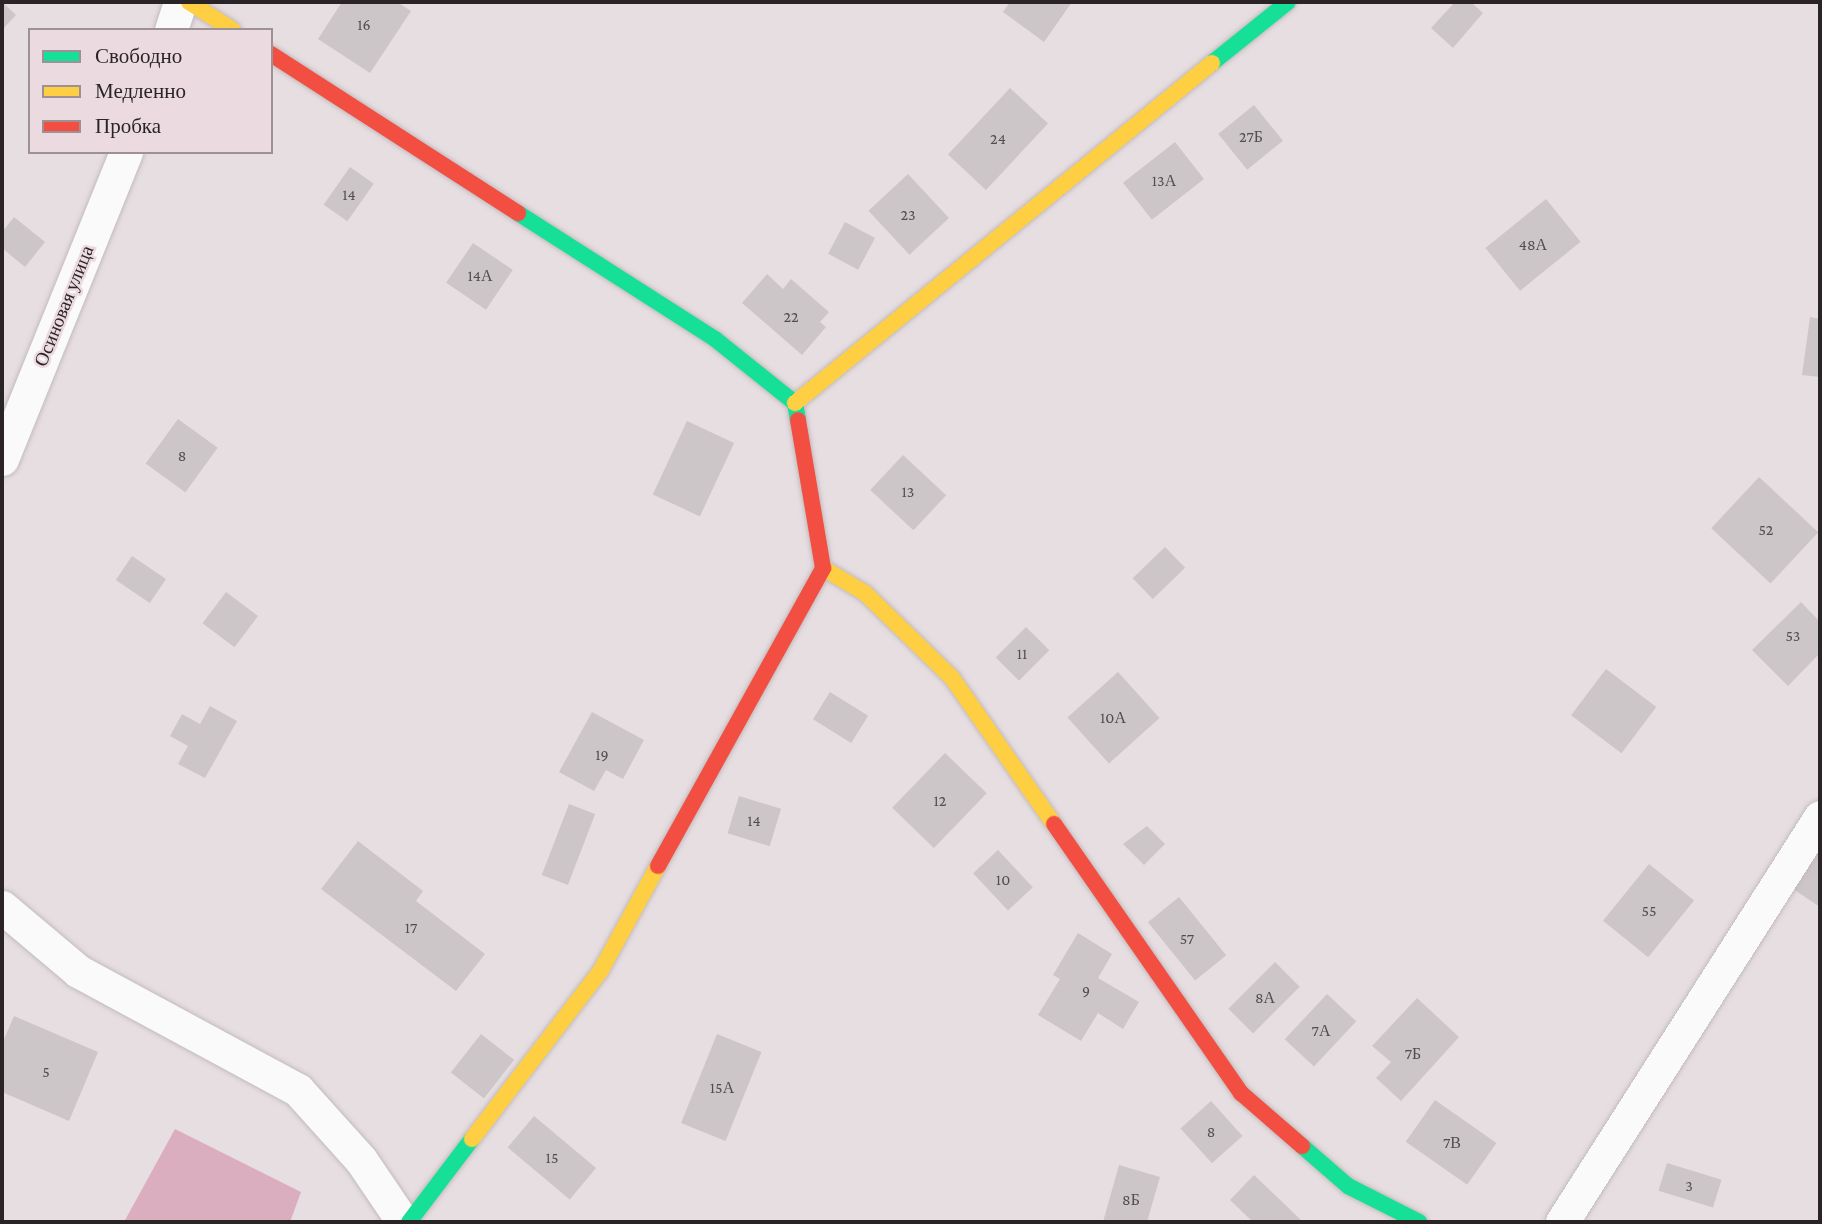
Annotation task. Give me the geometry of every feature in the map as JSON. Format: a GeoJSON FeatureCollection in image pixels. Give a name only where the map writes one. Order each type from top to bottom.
{"type":"FeatureCollection","features":[{"type":"Feature","properties":{"kind":"street"},"geometry":{"type":"LineString","coordinates":[[172,28],[180,2]]}},
{"type":"Feature","properties":{"kind":"street"},"geometry":{"type":"LineString","coordinates":[[189,2],[230,28]]}},
{"type":"Feature","properties":{"kind":"street"},"geometry":{"type":"LineString","coordinates":[[795,403],[1288,2]]}},
{"type":"Feature","properties":{"kind":"street"},"geometry":{"type":"LineString","coordinates":[[273,55],[715,339],[795,403],[823,568],[601,970],[409,1222]]}},
{"type":"Feature","properties":{"kind":"street","name":"Осиновая улица"},"geometry":{"type":"LineString","coordinates":[[2,459],[125,154]]}},
{"type":"Feature","properties":{"kind":"street"},"geometry":{"type":"LineString","coordinates":[[823,568],[865,593],[952,678],[1241,1093],[1348,1186],[1419,1222]]}},
{"type":"Feature","properties":{"kind":"street"},"geometry":{"type":"LineString","coordinates":[[1562,1222],[1820,817]]}},
{"type":"Feature","properties":{"kind":"street"},"geometry":{"type":"LineString","coordinates":[[2,907],[78,971],[298,1090],[361,1160],[403,1222]]}},
{"type":"Feature","properties":{"kind":"shaded area"},"geometry":{"type":"Polygon","coordinates":[[[175,1129],[301,1192],[290,1222],[124,1222],[175,1129]]]}},
{"type":"Feature","properties":{"kind":"building"},"geometry":{"type":"Polygon","coordinates":[[[2,2],[16,15],[2,30],[2,2]]]}},
{"type":"Feature","properties":{"kind":"building"},"geometry":{"type":"Polygon","coordinates":[[[342,2],[397,2],[411,11],[370,73],[318,39],[342,2]]]}},
{"type":"Feature","properties":{"kind":"building"},"geometry":{"type":"Polygon","coordinates":[[[1010,2],[1072,2],[1044,42],[1003,12],[1010,2]]]}},
{"type":"Feature","properties":{"kind":"building"},"geometry":{"type":"Polygon","coordinates":[[[1455,2],[1471,2],[1483,13],[1453,48],[1431,28],[1455,2]]]}},
{"type":"Feature","properties":{"kind":"building"},"geometry":{"type":"Polygon","coordinates":[[[1010,88],[1048,123],[986,190],[948,155],[1010,88]]]}},
{"type":"Feature","properties":{"kind":"building"},"geometry":{"type":"Polygon","coordinates":[[[1254,105],[1283,141],[1247,170],[1218,134],[1254,105]]]}},
{"type":"Feature","properties":{"kind":"building"},"geometry":{"type":"Polygon","coordinates":[[[1175,142],[1204,179],[1152,220],[1123,183],[1175,142]]]}},
{"type":"Feature","properties":{"kind":"building"},"geometry":{"type":"Polygon","coordinates":[[[350,167],[374,184],[347,221],[324,205],[350,167]]]}},
{"type":"Feature","properties":{"kind":"building"},"geometry":{"type":"Polygon","coordinates":[[[908,174],[949,218],[909,255],[869,211],[908,174]]]}},
{"type":"Feature","properties":{"kind":"building"},"geometry":{"type":"Polygon","coordinates":[[[1546,199],[1581,242],[1520,291],[1485,248],[1546,199]]]}},
{"type":"Feature","properties":{"kind":"building"},"geometry":{"type":"Polygon","coordinates":[[[14,217],[45,242],[25,267],[2,248],[2,232],[14,217]]]}},
{"type":"Feature","properties":{"kind":"building"},"geometry":{"type":"Polygon","coordinates":[[[845,222],[875,238],[858,270],[828,254],[845,222]]]}},
{"type":"Feature","properties":{"kind":"building"},"geometry":{"type":"Polygon","coordinates":[[[473,243],[513,270],[486,310],[446,283],[473,243]]]}},
{"type":"Feature","properties":{"kind":"building"},"geometry":{"type":"Polygon","coordinates":[[[767,274],[783,289],[791,279],[829,312],[820,322],[826,327],[802,355],[742,303],[767,274]]]}},
{"type":"Feature","properties":{"kind":"building"},"geometry":{"type":"Polygon","coordinates":[[[1810,317],[1820,319],[1820,377],[1802,375],[1810,317]]]}},
{"type":"Feature","properties":{"kind":"building"},"geometry":{"type":"Polygon","coordinates":[[[178,419],[218,448],[185,492],[146,463],[178,419]]]}},
{"type":"Feature","properties":{"kind":"building"},"geometry":{"type":"Polygon","coordinates":[[[687,421],[734,443],[700,516],[653,494],[687,421]]]}},
{"type":"Feature","properties":{"kind":"building"},"geometry":{"type":"Polygon","coordinates":[[[903,455],[946,495],[913,530],[870,490],[903,455]]]}},
{"type":"Feature","properties":{"kind":"building"},"geometry":{"type":"Polygon","coordinates":[[[1759,477],[1818,532],[1770,583],[1711,528],[1759,477]]]}},
{"type":"Feature","properties":{"kind":"building"},"geometry":{"type":"Polygon","coordinates":[[[1165,547],[1185,568],[1153,599],[1133,578],[1165,547]]]}},
{"type":"Feature","properties":{"kind":"building"},"geometry":{"type":"Polygon","coordinates":[[[132,556],[166,579],[150,603],[116,580],[132,556]]]}},
{"type":"Feature","properties":{"kind":"building"},"geometry":{"type":"Polygon","coordinates":[[[226,592],[258,616],[234,647],[203,623],[226,592]]]}},
{"type":"Feature","properties":{"kind":"building"},"geometry":{"type":"Polygon","coordinates":[[[1801,602],[1820,622],[1820,653],[1788,686],[1752,650],[1801,602]]]}},
{"type":"Feature","properties":{"kind":"building"},"geometry":{"type":"Polygon","coordinates":[[[1026,627],[1049,650],[1019,681],[996,657],[1026,627]]]}},
{"type":"Feature","properties":{"kind":"building"},"geometry":{"type":"Polygon","coordinates":[[[1606,669],[1656,707],[1621,753],[1571,715],[1606,669]]]}},
{"type":"Feature","properties":{"kind":"building"},"geometry":{"type":"Polygon","coordinates":[[[1118,672],[1159,718],[1109,764],[1067,718],[1118,672]]]}},
{"type":"Feature","properties":{"kind":"building"},"geometry":{"type":"Polygon","coordinates":[[[830,692],[868,716],[851,743],[813,719],[830,692]]]}},
{"type":"Feature","properties":{"kind":"building"},"geometry":{"type":"Polygon","coordinates":[[[210,706],[237,721],[205,778],[178,764],[188,746],[170,736],[182,714],[200,724],[210,706]]]}},
{"type":"Feature","properties":{"kind":"building"},"geometry":{"type":"Polygon","coordinates":[[[592,712],[644,740],[623,779],[606,770],[594,791],[559,772],[592,712]]]}},
{"type":"Feature","properties":{"kind":"building"},"geometry":{"type":"Polygon","coordinates":[[[945,753],[987,793],[934,848],[892,808],[945,753]]]}},
{"type":"Feature","properties":{"kind":"building"},"geometry":{"type":"Polygon","coordinates":[[[739,796],[781,809],[770,846],[728,833],[739,796]]]}},
{"type":"Feature","properties":{"kind":"building"},"geometry":{"type":"Polygon","coordinates":[[[569,804],[595,814],[568,885],[542,875],[569,804]]]}},
{"type":"Feature","properties":{"kind":"building"},"geometry":{"type":"Polygon","coordinates":[[[1147,826],[1165,844],[1144,865],[1123,844],[1147,826]]]}},
{"type":"Feature","properties":{"kind":"building"},"geometry":{"type":"Polygon","coordinates":[[[358,841],[423,891],[416,901],[485,954],[456,991],[321,889],[358,841]]]}},
{"type":"Feature","properties":{"kind":"building"},"geometry":{"type":"Polygon","coordinates":[[[998,850],[1033,887],[1008,910],[973,873],[998,850]]]}},
{"type":"Feature","properties":{"kind":"building"},"geometry":{"type":"Polygon","coordinates":[[[1820,850],[1820,907],[1793,889],[1820,850]]]}},
{"type":"Feature","properties":{"kind":"building"},"geometry":{"type":"Polygon","coordinates":[[[1649,864],[1694,901],[1648,957],[1603,921],[1649,864]]]}},
{"type":"Feature","properties":{"kind":"building"},"geometry":{"type":"Polygon","coordinates":[[[1179,897],[1226,955],[1195,980],[1148,922],[1179,897]]]}},
{"type":"Feature","properties":{"kind":"building"},"geometry":{"type":"Polygon","coordinates":[[[1078,933],[1112,954],[1098,978],[1139,1002],[1123,1029],[1098,1013],[1081,1041],[1038,1015],[1060,979],[1053,975],[1078,933]]]}},
{"type":"Feature","properties":{"kind":"building"},"geometry":{"type":"Polygon","coordinates":[[[1275,962],[1300,987],[1253,1033],[1228,1009],[1275,962]]]}},
{"type":"Feature","properties":{"kind":"building"},"geometry":{"type":"Polygon","coordinates":[[[1327,994],[1356,1021],[1314,1067],[1285,1039],[1327,994]]]}},
{"type":"Feature","properties":{"kind":"building"},"geometry":{"type":"Polygon","coordinates":[[[1417,998],[1459,1037],[1401,1101],[1376,1078],[1391,1062],[1372,1046],[1417,998]]]}},
{"type":"Feature","properties":{"kind":"building"},"geometry":{"type":"Polygon","coordinates":[[[14,1016],[98,1052],[69,1121],[2,1092],[2,1044],[14,1016]]]}},
{"type":"Feature","properties":{"kind":"building"},"geometry":{"type":"Polygon","coordinates":[[[481,1034],[514,1060],[484,1098],[451,1073],[481,1034]]]}},
{"type":"Feature","properties":{"kind":"building"},"geometry":{"type":"Polygon","coordinates":[[[717,1034],[762,1052],[726,1141],[681,1123],[717,1034]]]}},
{"type":"Feature","properties":{"kind":"building"},"geometry":{"type":"Polygon","coordinates":[[[1435,1100],[1496,1143],[1467,1185],[1406,1142],[1435,1100]]]}},
{"type":"Feature","properties":{"kind":"building"},"geometry":{"type":"Polygon","coordinates":[[[1211,1101],[1242,1136],[1212,1163],[1181,1128],[1211,1101]]]}},
{"type":"Feature","properties":{"kind":"building"},"geometry":{"type":"Polygon","coordinates":[[[534,1116],[596,1168],[570,1199],[508,1147],[534,1116]]]}},
{"type":"Feature","properties":{"kind":"building"},"geometry":{"type":"Polygon","coordinates":[[[1667,1163],[1722,1180],[1713,1207],[1659,1191],[1667,1163]]]}},
{"type":"Feature","properties":{"kind":"building"},"geometry":{"type":"Polygon","coordinates":[[[1119,1165],[1160,1177],[1147,1222],[1103,1222],[1119,1165]]]}},
{"type":"Feature","properties":{"kind":"building"},"geometry":{"type":"Polygon","coordinates":[[[1254,1175],[1303,1222],[1253,1222],[1230,1200],[1254,1175]]]}},
{"type":"Feature","properties":{"kind":"traffic: fast"},"geometry":{"type":"LineString","coordinates":[[1212,63],[1288,2]]}},
{"type":"Feature","properties":{"kind":"traffic: fast"},"geometry":{"type":"LineString","coordinates":[[518,213],[715,339],[795,403],[798,420]]}},
{"type":"Feature","properties":{"kind":"traffic: fast"},"geometry":{"type":"LineString","coordinates":[[409,1222],[472,1139]]}},
{"type":"Feature","properties":{"kind":"traffic: fast"},"geometry":{"type":"LineString","coordinates":[[1302,1146],[1348,1186],[1419,1222]]}},
{"type":"Feature","properties":{"kind":"traffic: slow"},"geometry":{"type":"LineString","coordinates":[[189,2],[230,28]]}},
{"type":"Feature","properties":{"kind":"traffic: slow"},"geometry":{"type":"LineString","coordinates":[[795,403],[1212,63]]}},
{"type":"Feature","properties":{"kind":"traffic: slow"},"geometry":{"type":"LineString","coordinates":[[823,568],[865,593],[952,678],[1054,824]]}},
{"type":"Feature","properties":{"kind":"traffic: slow"},"geometry":{"type":"LineString","coordinates":[[472,1139],[601,970],[658,866]]}},
{"type":"Feature","properties":{"kind":"traffic: jam"},"geometry":{"type":"LineString","coordinates":[[273,55],[518,213]]}},
{"type":"Feature","properties":{"kind":"traffic: jam"},"geometry":{"type":"LineString","coordinates":[[658,866],[823,568],[798,420]]}},
{"type":"Feature","properties":{"kind":"traffic: jam"},"geometry":{"type":"LineString","coordinates":[[1054,824],[1241,1093],[1302,1146]]}}]}
